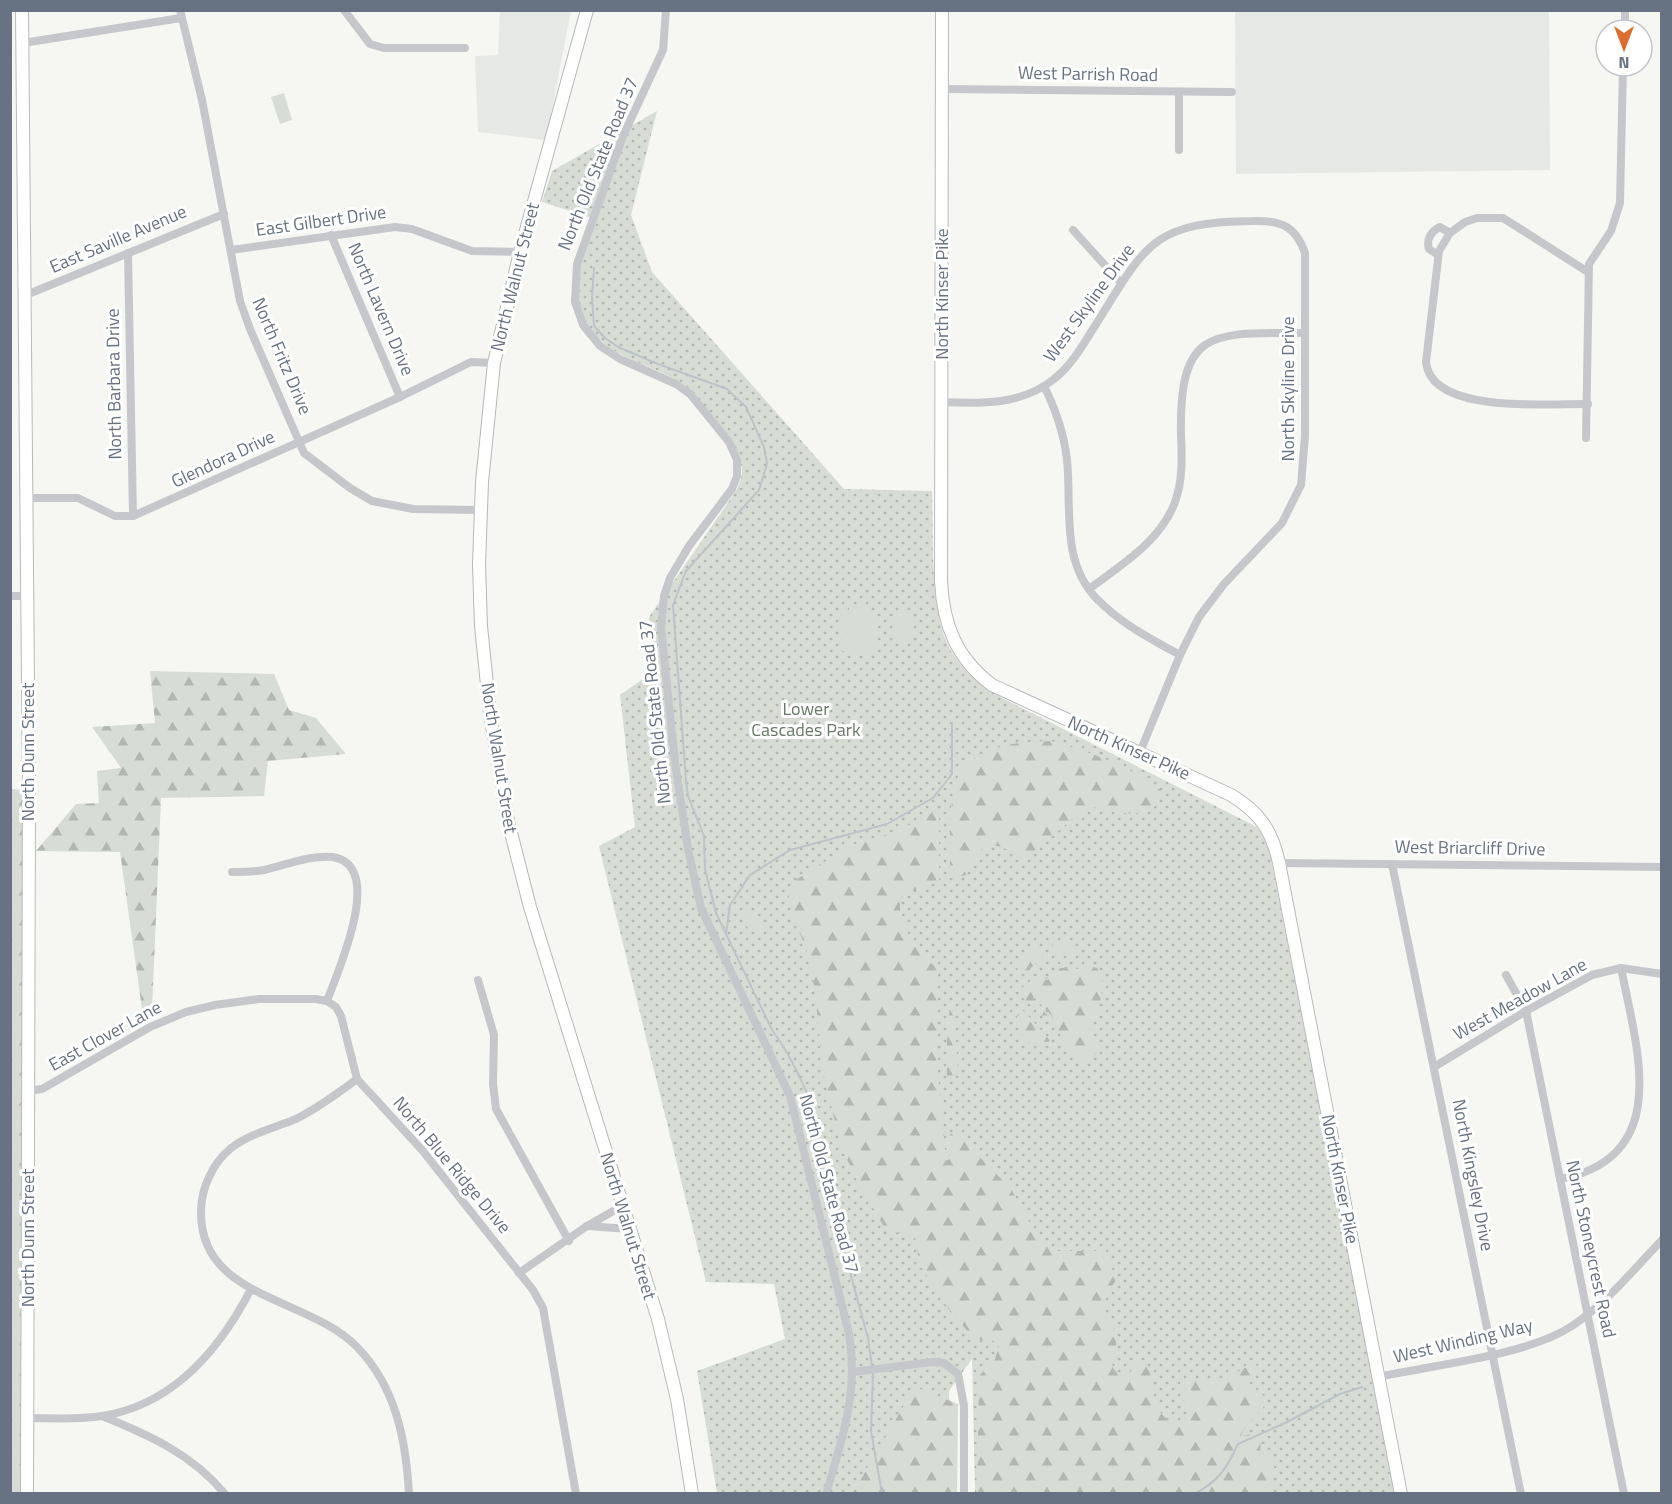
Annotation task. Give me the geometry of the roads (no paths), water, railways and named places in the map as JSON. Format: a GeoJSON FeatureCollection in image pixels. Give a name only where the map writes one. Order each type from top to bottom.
{"type":"FeatureCollection","features":[{"type":"Feature","properties":{"kind":"street","name":"North Dunn Street"},"geometry":{"type":"LineString","coordinates":[[22,10],[28,596],[29,1418],[27,1494]]}},
{"type":"Feature","properties":{"kind":"street"},"geometry":{"type":"LineString","coordinates":[[344,10],[370,44],[384,48],[465,48]]}},
{"type":"Feature","properties":{"kind":"street","name":"North Walnut Street"},"geometry":{"type":"LineString","coordinates":[[587,10],[520,252],[494,363],[481,510],[480,595],[486,675],[508,821],[531,907],[668,1360],[692,1494]]}},
{"type":"Feature","properties":{"kind":"street","name":"North Old State Road 37"},"geometry":{"type":"LineString","coordinates":[[666,10],[663,50],[623,136],[577,264],[575,302],[583,325],[600,346],[620,359],[676,384],[690,394],[729,442],[737,460],[737,476],[732,489],[689,546],[670,578],[664,596],[661,628],[675,762],[688,849],[701,908],[794,1108],[840,1293],[853,1372],[848,1418],[826,1494]]}},
{"type":"Feature","properties":{"kind":"street","name":"North Kinser Pike"},"geometry":{"type":"LineString","coordinates":[[942,10],[944,89],[942,598],[954,643],[971,668],[992,685],[1029,704],[1207,782],[1249,807],[1266,825],[1279,863],[1401,1494]]}},
{"type":"Feature","properties":{"kind":"street"},"geometry":{"type":"LineString","coordinates":[[23,44],[180,14]]}},
{"type":"Feature","properties":{"kind":"street","name":"North Fritz Drive"},"geometry":{"type":"LineString","coordinates":[[180,14],[202,100],[244,314],[304,453],[372,501],[413,509],[481,510]]}},
{"type":"Feature","properties":{"kind":"street"},"geometry":{"type":"LineString","coordinates":[[1586,438],[1588,272],[1589,264],[1617,217],[1620,203],[1623,78]]}},
{"type":"Feature","properties":{"kind":"street","name":"West Parrish Road"},"geometry":{"type":"LineString","coordinates":[[944,89],[1232,92]]}},
{"type":"Feature","properties":{"kind":"street"},"geometry":{"type":"LineString","coordinates":[[1179,92],[1179,150]]}},
{"type":"Feature","properties":{"kind":"street","name":"East Saville Avenue"},"geometry":{"type":"LineString","coordinates":[[26,295],[224,214]]}},
{"type":"Feature","properties":{"kind":"street"},"geometry":{"type":"LineString","coordinates":[[1588,272],[1503,218],[1478,218],[1465,222],[1450,233],[1438,255],[1426,355],[1426,368],[1432,380],[1448,392],[1469,400],[1588,404]]}},
{"type":"Feature","properties":{"kind":"street","name":"West Skyline Drive"},"geometry":{"type":"LineString","coordinates":[[941,402],[1002,401],[1026,395],[1044,386],[1072,360],[1121,283],[1152,245],[1173,231],[1192,225],[1220,221],[1270,221],[1282,223],[1295,232]]}},
{"type":"Feature","properties":{"kind":"street","name":"East Gilbert Drive"},"geometry":{"type":"LineString","coordinates":[[231,250],[404,227],[472,251],[520,252]]}},
{"type":"Feature","properties":{"kind":"street"},"geometry":{"type":"LineString","coordinates":[[1438,255],[1429,249],[1429,240],[1434,230],[1440,227],[1450,233]]}},
{"type":"Feature","properties":{"kind":"street"},"geometry":{"type":"LineString","coordinates":[[1073,230],[1121,283]]}},
{"type":"Feature","properties":{"kind":"street","name":"North Skyline Drive"},"geometry":{"type":"LineString","coordinates":[[1140,752],[1180,655],[1211,600],[1272,535],[1296,497],[1305,459],[1305,253],[1295,232]]}},
{"type":"Feature","properties":{"kind":"street","name":"North Lavern Drive"},"geometry":{"type":"LineString","coordinates":[[331,235],[400,397]]}},
{"type":"Feature","properties":{"kind":"street","name":"North Barbara Drive"},"geometry":{"type":"LineString","coordinates":[[128,253],[133,516]]}},
{"type":"Feature","properties":{"kind":"street"},"geometry":{"type":"LineString","coordinates":[[1089,589],[1148,543],[1164,524],[1174,503],[1182,472],[1182,388],[1186,367],[1197,352],[1214,340],[1232,335],[1305,333]]}},
{"type":"Feature","properties":{"kind":"street","name":"Glendora Drive"},"geometry":{"type":"LineString","coordinates":[[133,516],[400,397],[471,362],[494,363]]}},
{"type":"Feature","properties":{"kind":"street"},"geometry":{"type":"LineString","coordinates":[[1044,386],[1056,410],[1064,435],[1072,548],[1076,566],[1089,589],[1118,617],[1180,655]]}},
{"type":"Feature","properties":{"kind":"street"},"geometry":{"type":"LineString","coordinates":[[26,498],[78,498],[115,516],[133,516]]}},
{"type":"Feature","properties":{"kind":"street"},"geometry":{"type":"LineString","coordinates":[[10,596],[28,596]]}},
{"type":"Feature","properties":{"kind":"street"},"geometry":{"type":"LineString","coordinates":[[232,872],[258,871],[323,857],[339,859],[351,868],[357,887],[355,919],[327,1001],[336,1007],[341,1016],[357,1079],[310,1111],[239,1143],[224,1155],[212,1171],[201,1202],[204,1233],[212,1254],[225,1272],[251,1289],[320,1319],[345,1336],[368,1360],[387,1387],[396,1414],[407,1454],[409,1494]]}},
{"type":"Feature","properties":{"kind":"street","name":"West Briarcliff Drive"},"geometry":{"type":"LineString","coordinates":[[1279,863],[1662,867]]}},
{"type":"Feature","properties":{"kind":"street","name":"North Kingsley Drive"},"geometry":{"type":"LineString","coordinates":[[1392,864],[1521,1494]]}},
{"type":"Feature","properties":{"kind":"street"},"geometry":{"type":"LineString","coordinates":[[1560,1179],[1592,1171],[1615,1157],[1629,1142],[1641,1117],[1644,1084],[1621,968]]}},
{"type":"Feature","properties":{"kind":"street","name":"West Meadow Lane"},"geometry":{"type":"LineString","coordinates":[[1434,1067],[1526,1011],[1592,975],[1621,968],[1662,974]]}},
{"type":"Feature","properties":{"kind":"street","name":"North Stoneycrest Road"},"geometry":{"type":"LineString","coordinates":[[1506,975],[1526,1011],[1624,1494]]}},
{"type":"Feature","properties":{"kind":"street"},"geometry":{"type":"LineString","coordinates":[[478,980],[494,1035],[493,1084],[496,1109],[569,1241]]}},
{"type":"Feature","properties":{"kind":"street","name":"East Clover Lane"},"geometry":{"type":"LineString","coordinates":[[28,1091],[42,1089],[143,1030],[186,1012],[259,999],[327,1001]]}},
{"type":"Feature","properties":{"kind":"street","name":"North Blue Ridge Drive"},"geometry":{"type":"LineString","coordinates":[[357,1079],[422,1150],[533,1290],[546,1314],[576,1494]]}},
{"type":"Feature","properties":{"kind":"street"},"geometry":{"type":"LineString","coordinates":[[519,1273],[569,1241],[587,1226],[622,1206]]}},
{"type":"Feature","properties":{"kind":"street"},"geometry":{"type":"LineString","coordinates":[[587,1226],[629,1229]]}},
{"type":"Feature","properties":{"kind":"street","name":"West Winding Way"},"geometry":{"type":"LineString","coordinates":[[1377,1377],[1492,1354],[1543,1340],[1588,1314],[1662,1240]]}},
{"type":"Feature","properties":{"kind":"street"},"geometry":{"type":"LineString","coordinates":[[29,1418],[102,1416],[143,1402],[177,1385],[223,1336],[251,1289]]}},
{"type":"Feature","properties":{"kind":"street"},"geometry":{"type":"LineString","coordinates":[[853,1372],[932,1362],[944,1363],[958,1374],[964,1406],[964,1494]]}},
{"type":"Feature","properties":{"kind":"street"},"geometry":{"type":"LineString","coordinates":[[102,1416],[172,1448],[200,1468],[225,1494]]}},
{"type":"Feature","properties":{"kind":"waterway"},"geometry":{"type":"LineString","coordinates":[[594,268],[592,297],[594,326],[605,338],[618,347],[658,364],[727,389],[746,407],[764,447],[767,464],[759,490],[686,571],[673,605],[686,781],[688,796],[704,836],[705,869],[716,913],[772,1030],[807,1093],[814,1118],[818,1155],[868,1338],[872,1367]]}},
{"type":"Feature","properties":{"kind":"waterway"},"geometry":{"type":"LineString","coordinates":[[726,934],[730,905],[750,875],[790,850],[887,824],[933,798],[952,774],[952,723]]}},
{"type":"Feature","properties":{"kind":"waterway"},"geometry":{"type":"LineString","coordinates":[[873,1373],[871,1431],[882,1494]]}},
{"type":"Feature","properties":{"kind":"waterway"},"geometry":{"type":"LineString","coordinates":[[1194,1494],[1221,1474],[1238,1444],[1287,1422],[1340,1394],[1362,1387]]}},
{"type":"Feature","properties":{"kind":"park label","name":"Lower Cascades Park"},"geometry":{"type":"Point","coordinates":[806,719]}}]}
